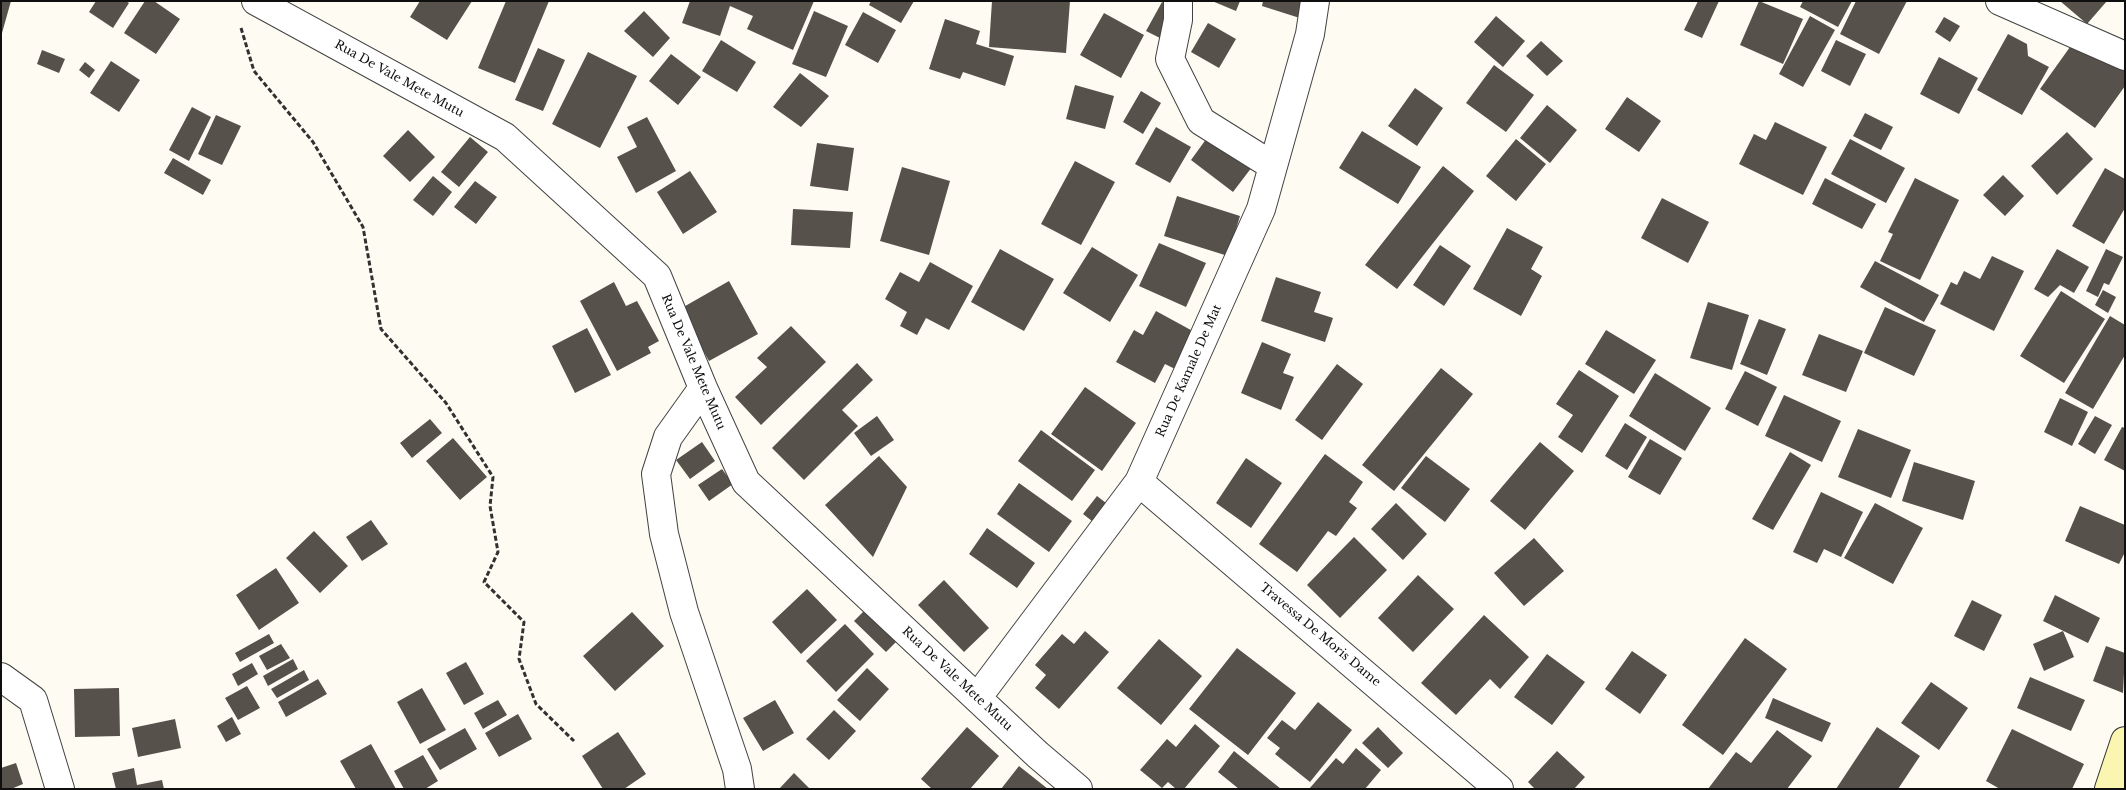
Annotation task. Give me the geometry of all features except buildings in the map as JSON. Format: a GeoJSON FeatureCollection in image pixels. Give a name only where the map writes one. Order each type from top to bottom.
{"type":"FeatureCollection","features":[{"type":"Feature","properties":{"kind":"street"},"geometry":{"type":"LineString","coordinates":[[1178,1],[1178,20],[1170,59],[1201,121],[1273,166]]}},
{"type":"Feature","properties":{"kind":"street","name":"Rua De Kamale De Mat"},"geometry":{"type":"LineString","coordinates":[[977,698],[1139,482],[1261,209],[1310,34],[1315,1]]}},
{"type":"Feature","properties":{"kind":"street"},"geometry":{"type":"LineString","coordinates":[[2000,1],[2125,56]]}},
{"type":"Feature","properties":{"kind":"street","name":"Rua De Vale Mete Mutu"},"geometry":{"type":"LineString","coordinates":[[247,10],[505,137],[657,276],[703,388],[746,482],[977,698],[1078,789]]}},
{"type":"Feature","properties":{"kind":"street"},"geometry":{"type":"LineString","coordinates":[[703,388],[668,437],[656,474],[664,534],[682,604],[737,770],[740,789]]}},
{"type":"Feature","properties":{"kind":"street","name":"Travessa De Moris Dame"},"geometry":{"type":"LineString","coordinates":[[1139,482],[1499,789]]}},
{"type":"Feature","properties":{"kind":"street"},"geometry":{"type":"LineString","coordinates":[[1,677],[33,700],[60,789]]}},
{"type":"Feature","properties":{"kind":"street"},"geometry":{"type":"LineString","coordinates":[[2109,789],[2125,742]]}},
{"type":"Feature","properties":{"kind":"path"},"geometry":{"type":"LineString","coordinates":[[247,10],[254,71],[313,142],[363,227],[381,329],[446,403],[493,477],[490,506],[498,552],[484,582],[524,622],[520,659],[536,704],[574,741]]}}]}
